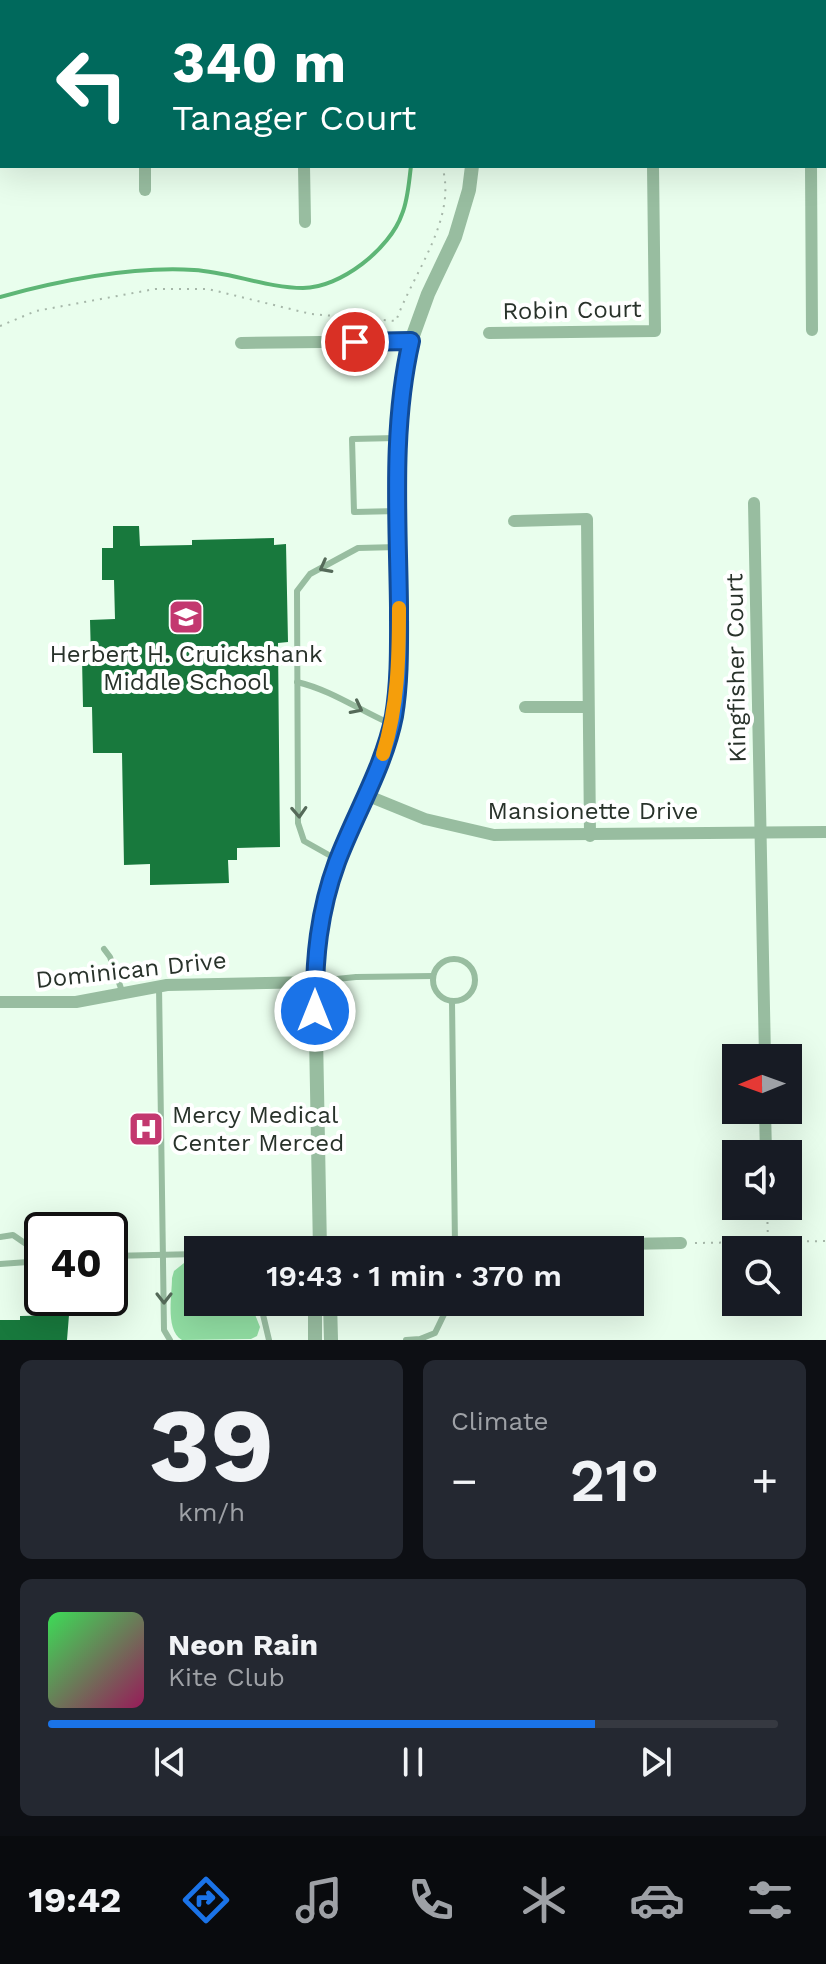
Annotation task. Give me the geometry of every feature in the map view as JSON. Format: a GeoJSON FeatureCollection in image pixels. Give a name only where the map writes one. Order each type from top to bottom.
{"type":"FeatureCollection","features":[{"type":"Feature","properties":{"kind":"street"},"geometry":{"type":"LineString","coordinates":[[145,168],[145,190]]}},
{"type":"Feature","properties":{"kind":"street"},"geometry":{"type":"LineString","coordinates":[[304,168],[305,222]]}},
{"type":"Feature","properties":{"kind":"street"},"geometry":{"type":"LineString","coordinates":[[321,1236],[315,982],[317,936],[338,860],[392,724],[399,670],[397,438],[402,380],[411,341],[428,294],[455,237],[469,190],[472,168]]}},
{"type":"Feature","properties":{"kind":"street","name":"Robin Court"},"geometry":{"type":"LineString","coordinates":[[489,333],[655,331],[653,168]]}},
{"type":"Feature","properties":{"kind":"street"},"geometry":{"type":"LineString","coordinates":[[811,168],[812,330]]}},
{"type":"Feature","properties":{"kind":"street"},"geometry":{"type":"LineString","coordinates":[[241,343],[411,341]]}},
{"type":"Feature","properties":{"kind":"street","name":"Kingfisher Court"},"geometry":{"type":"LineString","coordinates":[[754,503],[765,1044]]}},
{"type":"Feature","properties":{"kind":"street"},"geometry":{"type":"LineString","coordinates":[[514,521],[587,519],[590,836]]}},
{"type":"Feature","properties":{"kind":"street"},"geometry":{"type":"LineString","coordinates":[[525,707],[587,707]]}},
{"type":"Feature","properties":{"kind":"street","name":"Mansionette Drive"},"geometry":{"type":"LineString","coordinates":[[366,795],[425,819],[494,835],[826,832]]}},
{"type":"Feature","properties":{"kind":"street","name":"Dominican Drive"},"geometry":{"type":"LineString","coordinates":[[0,1002],[76,1002],[159,986],[222,981],[315,982]]}},
{"type":"Feature","properties":{"kind":"street"},"geometry":{"type":"LineString","coordinates":[[644,1244],[681,1243]]}},
{"type":"Feature","properties":{"kind":"street"},"geometry":{"type":"LineString","coordinates":[[315,1316],[315,1340]]}},
{"type":"Feature","properties":{"kind":"street"},"geometry":{"type":"LineString","coordinates":[[330,1316],[331,1340]]}},
{"type":"Feature","properties":{"kind":"lane"},"geometry":{"type":"LineString","coordinates":[[397,438],[352,439],[354,512],[398,511]]}},
{"type":"Feature","properties":{"kind":"lane"},"geometry":{"type":"LineString","coordinates":[[338,860],[304,841],[298,823],[297,591],[310,574],[358,548],[398,547]]}},
{"type":"Feature","properties":{"kind":"lane"},"geometry":{"type":"LineString","coordinates":[[297,682],[325,689],[337,698],[392,724]]}},
{"type":"Feature","properties":{"kind":"lane"},"geometry":{"type":"LineString","coordinates":[[104,949],[110,957],[123,994]]}},
{"type":"Feature","properties":{"kind":"lane"},"geometry":{"type":"LineString","coordinates":[[446,960],[460,960],[471,968],[474,988],[465,998],[452,1001],[435,990],[433,976],[446,960]]}},
{"type":"Feature","properties":{"kind":"lane"},"geometry":{"type":"LineString","coordinates":[[315,982],[356,977],[433,976]]}},
{"type":"Feature","properties":{"kind":"lane"},"geometry":{"type":"LineString","coordinates":[[159,986],[164,1330],[170,1340]]}},
{"type":"Feature","properties":{"kind":"lane"},"geometry":{"type":"LineString","coordinates":[[452,1001],[455,1236]]}},
{"type":"Feature","properties":{"kind":"lane"},"geometry":{"type":"LineString","coordinates":[[0,1237],[13,1235],[24,1243]]}},
{"type":"Feature","properties":{"kind":"lane"},"geometry":{"type":"LineString","coordinates":[[128,1256],[184,1254]]}},
{"type":"Feature","properties":{"kind":"lane"},"geometry":{"type":"LineString","coordinates":[[0,1264],[24,1262]]}},
{"type":"Feature","properties":{"kind":"lane"},"geometry":{"type":"LineString","coordinates":[[263,1316],[269,1340]]}},
{"type":"Feature","properties":{"kind":"lane"},"geometry":{"type":"LineString","coordinates":[[406,1340],[435,1333],[443,1316]]}},
{"type":"Feature","properties":{"kind":"path"},"geometry":{"type":"LineString","coordinates":[[0,326],[36,311],[155,289],[208,289],[311,314],[396,321],[433,239],[440,216],[447,192],[442,168]]}},
{"type":"Feature","properties":{"kind":"path"},"geometry":{"type":"LineString","coordinates":[[802,1241],[826,1241]]}},
{"type":"Feature","properties":{"kind":"path"},"geometry":{"type":"LineString","coordinates":[[681,1243],[722,1243]]}},
{"type":"Feature","properties":{"kind":"green space"},"geometry":{"type":"Polygon","coordinates":[[[184,1263],[184,1316],[256,1316],[260,1327],[257,1336],[251,1339],[182,1340],[171,1321],[174,1271],[184,1263]]]}},
{"type":"Feature","properties":{"kind":"building"},"geometry":{"type":"Polygon","coordinates":[[[113,526],[139,526],[140,546],[192,545],[192,540],[274,538],[274,545],[286,544],[288,642],[278,643],[280,847],[237,848],[237,860],[228,860],[229,883],[150,885],[150,864],[124,865],[122,753],[93,753],[92,707],[83,707],[82,658],[91,658],[90,620],[115,619],[114,580],[102,580],[102,548],[113,548],[113,526]]]}},
{"type":"Feature","properties":{"kind":"building"},"geometry":{"type":"Polygon","coordinates":[[[20,1316],[69,1316],[67,1340],[0,1340],[0,1320],[20,1320],[20,1316]]]}},
{"type":"Feature","properties":{"kind":"waterway"},"geometry":{"type":"LineString","coordinates":[[0,297],[72,280],[121,272],[170,269],[221,274],[289,287],[317,286],[347,274],[387,240],[404,209],[411,168]]}},
{"type":"Feature","properties":{"kind":"slow traffic"},"geometry":{"type":"LineString","coordinates":[[383,754],[394,717],[399,670],[399,608]]}},
{"type":"Feature","properties":{"kind":"place","name":"Herbert H. Cruickshank Middle School"},"geometry":{"type":"Point","coordinates":[186,617]}},
{"type":"Feature","properties":{"kind":"place","name":"Mercy Medical Center Merced"},"geometry":{"type":"Point","coordinates":[146,1129]}},
{"type":"Feature","properties":{"kind":"route"},"geometry":{"type":"LineString","coordinates":[[315,1011],[317,936],[326,896],[383,753],[394,717],[399,670],[397,438],[402,380],[411,341],[355,342]]}}]}
